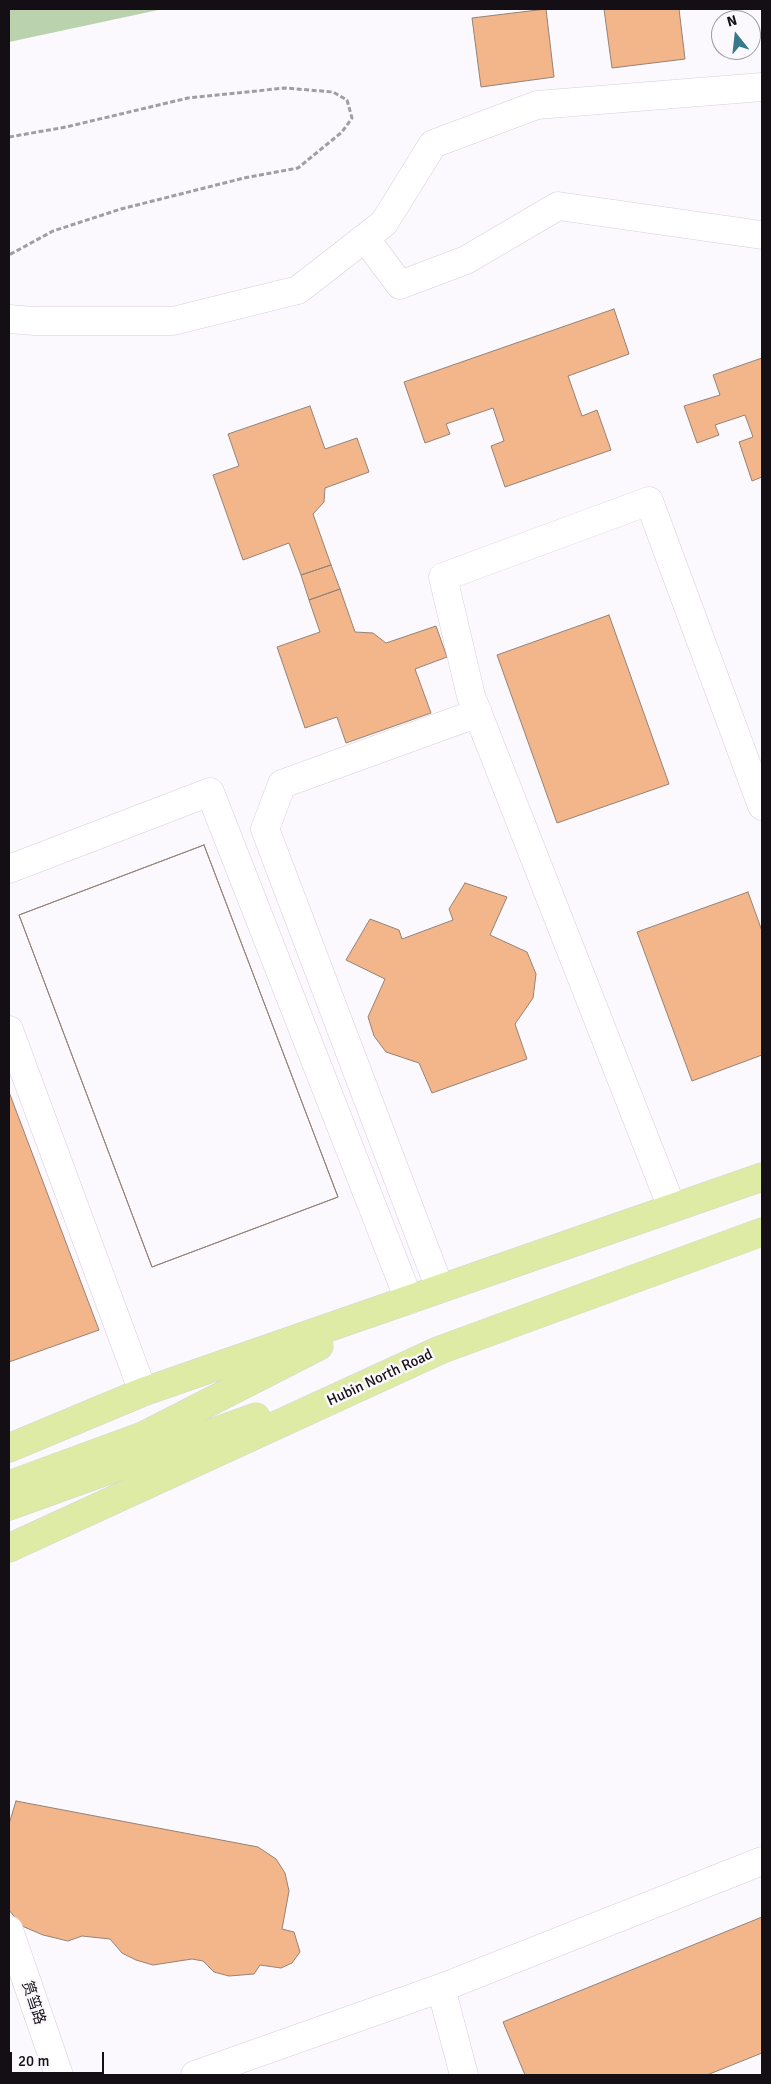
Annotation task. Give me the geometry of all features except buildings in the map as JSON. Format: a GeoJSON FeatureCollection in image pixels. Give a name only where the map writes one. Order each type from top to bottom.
{"type":"FeatureCollection","features":[{"type":"Feature","properties":{"kind":"main road"},"geometry":{"type":"LineString","coordinates":[[9,1448],[142,1392],[762,1177]]}},
{"type":"Feature","properties":{"kind":"main road","name":"Hubin North Road"},"geometry":{"type":"LineString","coordinates":[[9,1548],[440,1350],[762,1232]]}},
{"type":"Feature","properties":{"kind":"main road"},"geometry":{"type":"LineString","coordinates":[[9,1506],[148,1445],[409,1300]]}},
{"type":"Feature","properties":{"kind":"main road"},"geometry":{"type":"LineString","coordinates":[[9,1485],[148,1445],[440,1350]]}},
{"type":"Feature","properties":{"kind":"street"},"geometry":{"type":"LineString","coordinates":[[9,319],[173,321],[298,290],[384,223],[433,144],[537,104],[762,87]]}},
{"type":"Feature","properties":{"kind":"street"},"geometry":{"type":"LineString","coordinates":[[365,238],[400,285],[466,260],[558,206],[762,235]]}},
{"type":"Feature","properties":{"kind":"street"},"geometry":{"type":"LineString","coordinates":[[672,1208],[471,696],[443,577],[649,501],[762,806]]}},
{"type":"Feature","properties":{"kind":"street"},"geometry":{"type":"LineString","coordinates":[[440,1289],[265,829],[282,784],[478,713]]}},
{"type":"Feature","properties":{"kind":"street"},"geometry":{"type":"LineString","coordinates":[[9,869],[210,792],[409,1300]]}},
{"type":"Feature","properties":{"kind":"street"},"geometry":{"type":"LineString","coordinates":[[9,1030],[142,1392]]}},
{"type":"Feature","properties":{"kind":"street"},"geometry":{"type":"LineString","coordinates":[[195,2075],[441,1988],[762,1861]]}},
{"type":"Feature","properties":{"kind":"street","name":"筼筜路"},"geometry":{"type":"LineString","coordinates":[[9,1930],[59,2075]]}},
{"type":"Feature","properties":{"kind":"street"},"geometry":{"type":"LineString","coordinates":[[441,1988],[464,2075]]}},
{"type":"Feature","properties":{"kind":"path"},"geometry":{"type":"LineString","coordinates":[[9,137],[66,127],[188,98],[285,88],[333,92],[347,100],[352,118],[342,132],[298,168],[244,178],[121,209],[53,231],[9,255]]}},
{"type":"Feature","properties":{"kind":"green space"},"geometry":{"type":"Polygon","coordinates":[[[9,9],[163,9],[9,42],[9,9]]]}}]}
